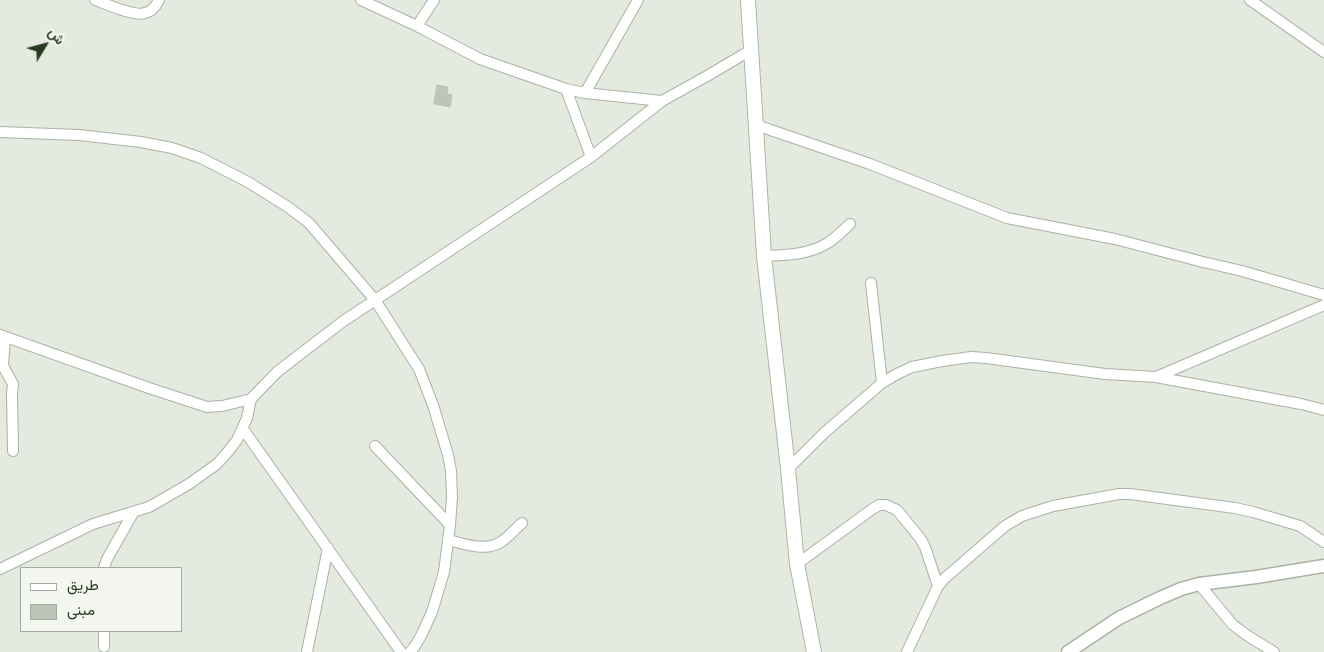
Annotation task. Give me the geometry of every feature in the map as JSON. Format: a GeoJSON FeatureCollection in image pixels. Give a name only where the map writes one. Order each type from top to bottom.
{"type":"FeatureCollection","features":[{"type":"Feature","properties":{"kind":"main road"},"geometry":{"type":"LineString","coordinates":[[748,0],[764,256],[797,564],[814,652]]}},
{"type":"Feature","properties":{"kind":"street"},"geometry":{"type":"LineString","coordinates":[[95,0],[141,14],[153,9],[159,0]]}},
{"type":"Feature","properties":{"kind":"street"},"geometry":{"type":"LineString","coordinates":[[361,0],[417,26],[480,59],[566,89],[585,93],[662,101]]}},
{"type":"Feature","properties":{"kind":"street"},"geometry":{"type":"LineString","coordinates":[[417,26],[434,0]]}},
{"type":"Feature","properties":{"kind":"street"},"geometry":{"type":"LineString","coordinates":[[585,93],[638,0]]}},
{"type":"Feature","properties":{"kind":"street"},"geometry":{"type":"LineString","coordinates":[[1250,0],[1324,52]]}},
{"type":"Feature","properties":{"kind":"street"},"geometry":{"type":"LineString","coordinates":[[0,569],[93,524],[149,507],[177,492],[217,464],[243,428],[251,399],[277,372],[307,348],[342,322],[590,157],[662,101],[751,50]]}},
{"type":"Feature","properties":{"kind":"street"},"geometry":{"type":"LineString","coordinates":[[566,89],[590,157]]}},
{"type":"Feature","properties":{"kind":"street"},"geometry":{"type":"LineString","coordinates":[[756,124],[870,164],[1007,218],[1115,239],[1242,271],[1324,295]]}},
{"type":"Feature","properties":{"kind":"street"},"geometry":{"type":"LineString","coordinates":[[0,132],[79,135],[141,142],[172,148],[201,158],[248,182],[288,207],[309,224],[375,300],[419,369],[433,405],[451,471],[452,497],[449,540],[444,572],[432,612],[422,634],[410,652]]}},
{"type":"Feature","properties":{"kind":"street"},"geometry":{"type":"LineString","coordinates":[[764,256],[796,254],[813,250],[834,239],[850,224]]}},
{"type":"Feature","properties":{"kind":"street"},"geometry":{"type":"LineString","coordinates":[[871,283],[882,383]]}},
{"type":"Feature","properties":{"kind":"street"},"geometry":{"type":"LineString","coordinates":[[1156,378],[1324,305]]}},
{"type":"Feature","properties":{"kind":"street"},"geometry":{"type":"LineString","coordinates":[[13,451],[13,384],[2,366],[2,336],[149,388],[207,406],[222,406],[251,399]]}},
{"type":"Feature","properties":{"kind":"street"},"geometry":{"type":"LineString","coordinates":[[788,469],[824,433],[882,383],[912,367],[971,357],[1001,359],[1105,374],[1156,378],[1301,404],[1324,410]]}},
{"type":"Feature","properties":{"kind":"street"},"geometry":{"type":"LineString","coordinates":[[243,428],[401,652]]}},
{"type":"Feature","properties":{"kind":"street"},"geometry":{"type":"LineString","coordinates":[[375,446],[450,525]]}},
{"type":"Feature","properties":{"kind":"street"},"geometry":{"type":"LineString","coordinates":[[907,652],[938,586],[1005,526],[1022,516],[1048,508],[1119,494],[1130,494],[1253,512],[1300,526],[1324,542]]}},
{"type":"Feature","properties":{"kind":"street"},"geometry":{"type":"LineString","coordinates":[[797,564],[871,510],[886,505],[897,510],[923,542],[938,586]]}},
{"type":"Feature","properties":{"kind":"street"},"geometry":{"type":"LineString","coordinates":[[104,567],[133,513]]}},
{"type":"Feature","properties":{"kind":"street"},"geometry":{"type":"LineString","coordinates":[[449,540],[490,547],[500,543],[522,523]]}},
{"type":"Feature","properties":{"kind":"street"},"geometry":{"type":"LineString","coordinates":[[307,652],[328,548]]}},
{"type":"Feature","properties":{"kind":"street"},"geometry":{"type":"LineString","coordinates":[[1068,652],[1111,623],[1181,589],[1199,584],[1324,566]]}},
{"type":"Feature","properties":{"kind":"street"},"geometry":{"type":"LineString","coordinates":[[1199,584],[1234,625],[1274,652]]}},
{"type":"Feature","properties":{"kind":"street"},"geometry":{"type":"LineString","coordinates":[[104,632],[104,647]]}},
{"type":"Feature","properties":{"kind":"building"},"geometry":{"type":"Polygon","coordinates":[[[437,85],[448,87],[447,94],[452,95],[450,107],[434,104],[437,85]]]}}]}
